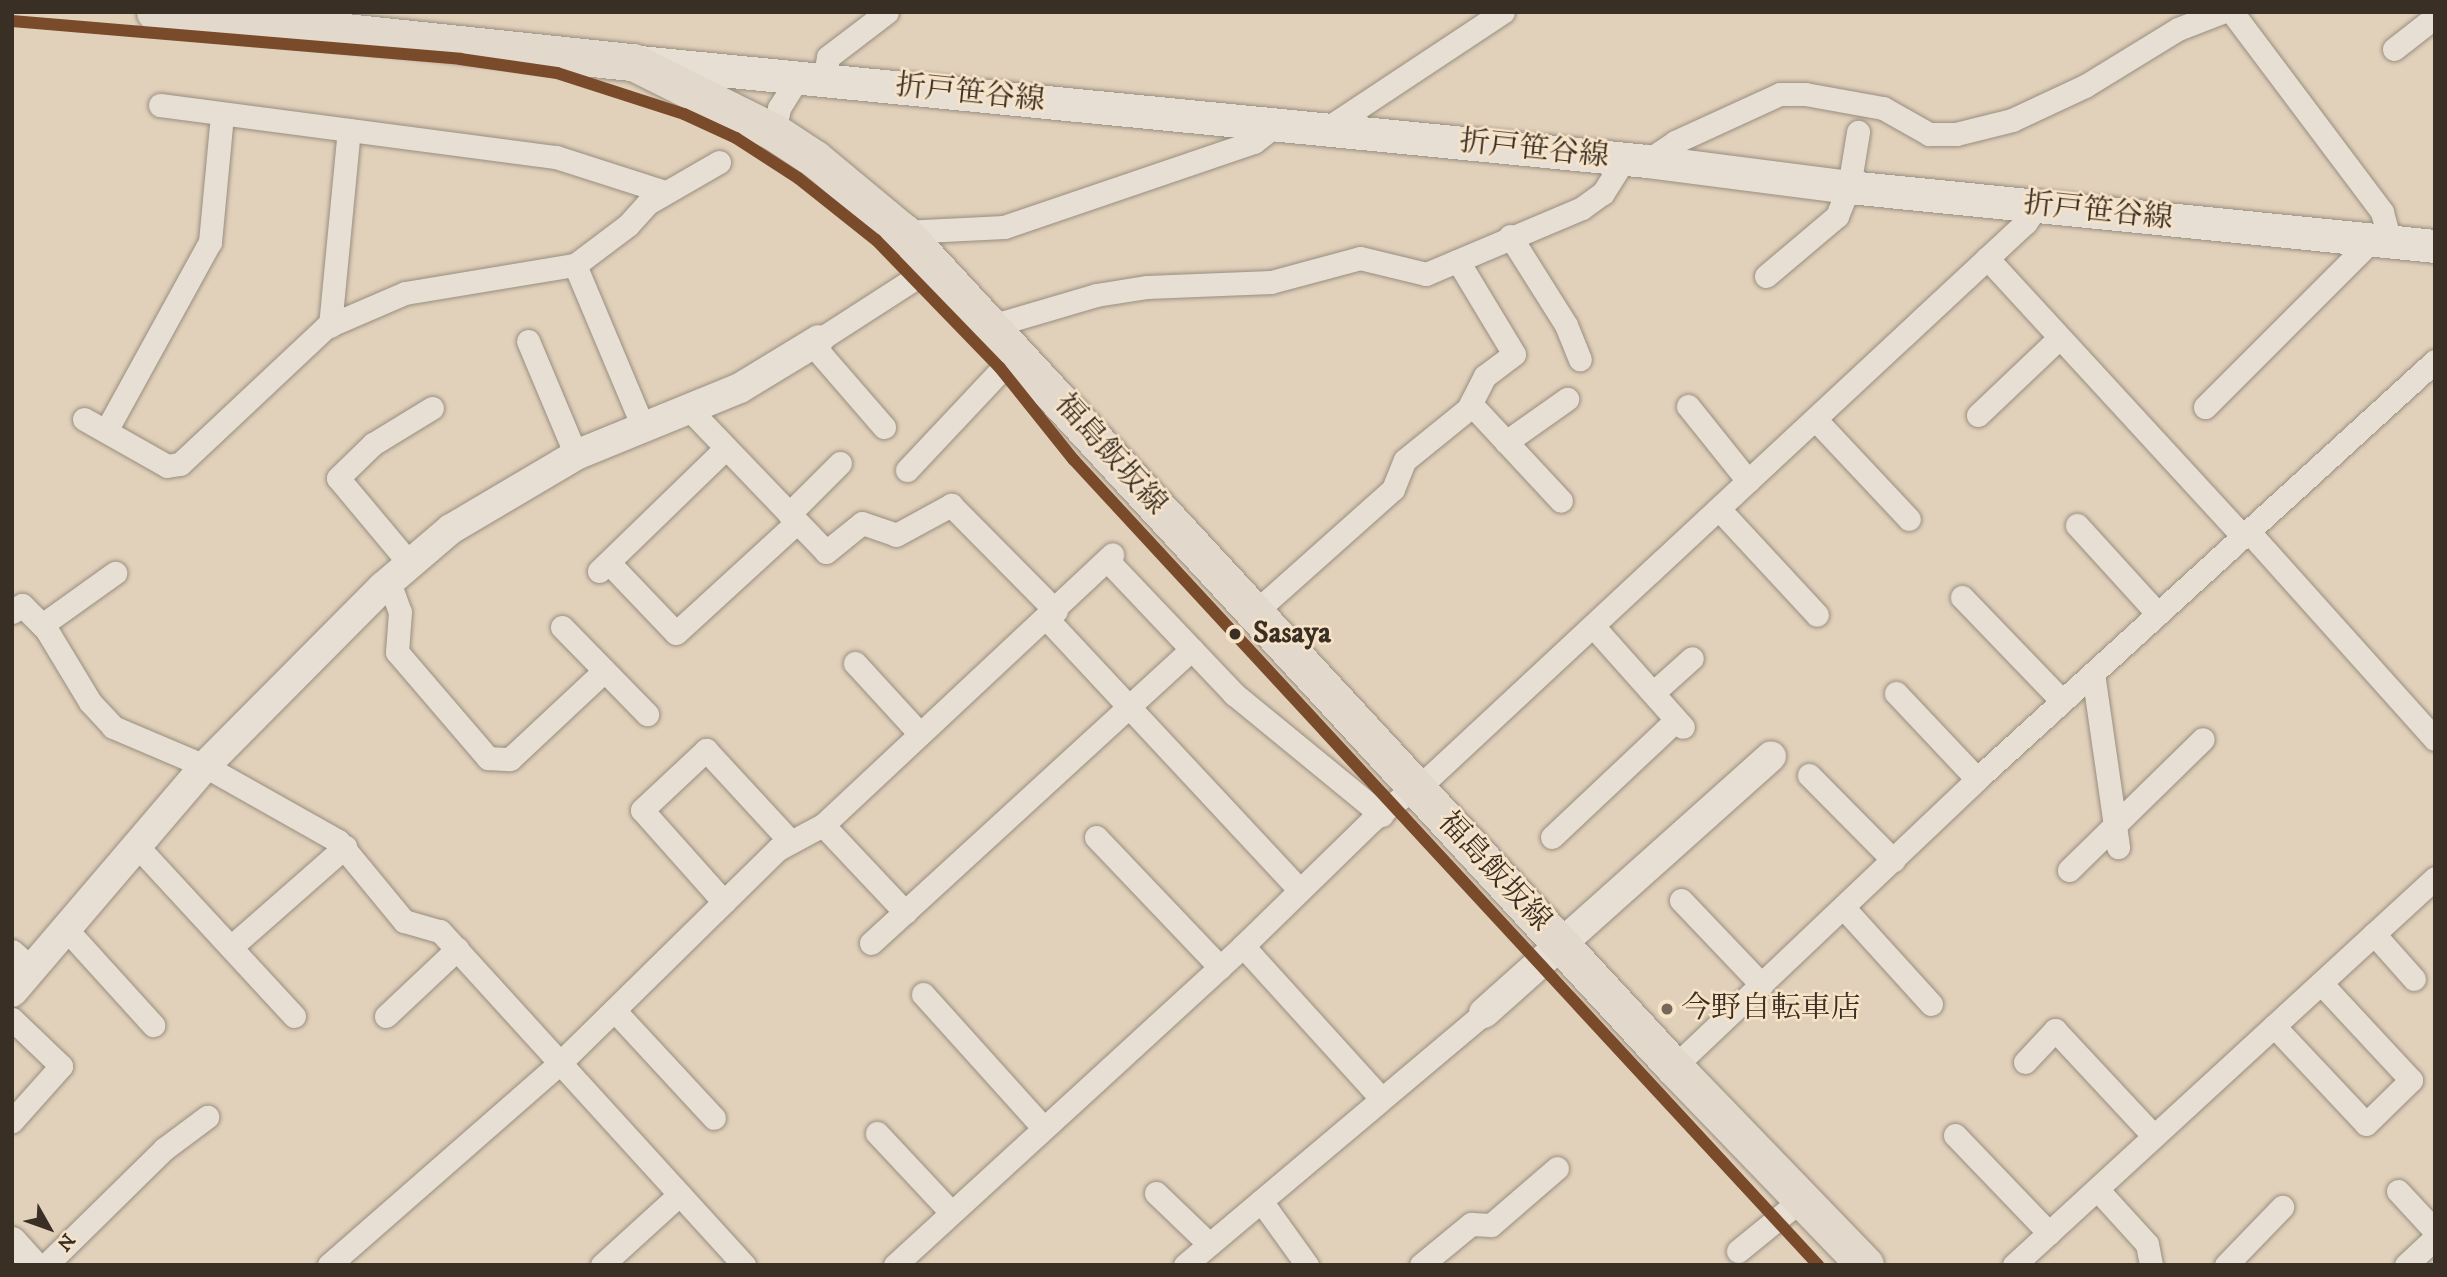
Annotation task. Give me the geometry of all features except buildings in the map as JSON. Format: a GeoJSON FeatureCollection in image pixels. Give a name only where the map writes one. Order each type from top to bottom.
{"type":"FeatureCollection","features":[{"type":"Feature","properties":{"kind":"main road","name":"福島飯坂線"},"geometry":{"type":"LineString","coordinates":[[155,12],[394,24],[633,62],[774,132],[815,159],[904,232],[1674,1067],[1865,1265]]}},
{"type":"Feature","properties":{"kind":"main road","name":"折戸笹谷線"},"geometry":{"type":"LineString","coordinates":[[633,62],[1636,160],[1849,187],[2435,246]]}},
{"type":"Feature","properties":{"kind":"street"},"geometry":{"type":"LineString","coordinates":[[774,132],[779,108],[811,79],[828,57],[887,12]]}},
{"type":"Feature","properties":{"kind":"street"},"geometry":{"type":"LineString","coordinates":[[1326,129],[1503,12]]}},
{"type":"Feature","properties":{"kind":"street"},"geometry":{"type":"LineString","coordinates":[[991,326],[1096,295],[1146,287],[1271,282],[1360,258],[1426,274],[1510,236],[1582,208],[1636,160],[1780,94],[1805,94],[1883,108],[1929,134],[1956,134],[2012,120],[2085,86],[2178,29],[2236,15],[2382,212],[2381,241],[2205,407]]}},
{"type":"Feature","properties":{"kind":"street"},"geometry":{"type":"LineString","coordinates":[[2394,48],[2433,20]]}},
{"type":"Feature","properties":{"kind":"street"},"geometry":{"type":"LineString","coordinates":[[160,104],[222,115],[556,157],[665,192]]}},
{"type":"Feature","properties":{"kind":"street"},"geometry":{"type":"LineString","coordinates":[[106,431],[211,242],[222,115]]}},
{"type":"Feature","properties":{"kind":"street"},"geometry":{"type":"LineString","coordinates":[[904,232],[1003,227],[1254,142],[1277,124]]}},
{"type":"Feature","properties":{"kind":"street"},"geometry":{"type":"LineString","coordinates":[[330,326],[349,130]]}},
{"type":"Feature","properties":{"kind":"street"},"geometry":{"type":"LineString","coordinates":[[1766,276],[1837,216],[1849,187],[1858,132]]}},
{"type":"Feature","properties":{"kind":"street"},"geometry":{"type":"LineString","coordinates":[[84,419],[167,466],[180,464],[330,326],[405,293],[575,265],[665,192],[719,162]]}},
{"type":"Feature","properties":{"kind":"street"},"geometry":{"type":"LineString","coordinates":[[895,1265],[1042,1126],[1220,967],[1300,890],[1382,815],[1416,788],[1719,509],[1987,258],[2038,206]]}},
{"type":"Feature","properties":{"kind":"street"},"geometry":{"type":"LineString","coordinates":[[1510,236],[1566,326],[1580,359]]}},
{"type":"Feature","properties":{"kind":"street"},"geometry":{"type":"LineString","coordinates":[[1987,258],[2058,339],[2246,535],[2435,739]]}},
{"type":"Feature","properties":{"kind":"street"},"geometry":{"type":"LineString","coordinates":[[1254,613],[1393,489],[1405,460],[1471,404],[1485,376],[1514,354],[1458,261]]}},
{"type":"Feature","properties":{"kind":"street"},"geometry":{"type":"LineString","coordinates":[[575,265],[644,429]]}},
{"type":"Feature","properties":{"kind":"street"},"geometry":{"type":"LineString","coordinates":[[12,992],[22,960],[66,929],[205,766],[399,573],[451,529],[576,455],[691,411],[816,342],[934,266]]}},
{"type":"Feature","properties":{"kind":"street"},"geometry":{"type":"LineString","coordinates":[[1978,415],[2058,339]]}},
{"type":"Feature","properties":{"kind":"street"},"geometry":{"type":"LineString","coordinates":[[528,341],[576,455]]}},
{"type":"Feature","properties":{"kind":"street"},"geometry":{"type":"LineString","coordinates":[[816,342],[884,427]]}},
{"type":"Feature","properties":{"kind":"street"},"geometry":{"type":"LineString","coordinates":[[907,470],[1017,353]]}},
{"type":"Feature","properties":{"kind":"street"},"geometry":{"type":"LineString","coordinates":[[1674,1067],[1977,779],[2435,362]]}},
{"type":"Feature","properties":{"kind":"street"},"geometry":{"type":"LineString","coordinates":[[1506,442],[1567,399]]}},
{"type":"Feature","properties":{"kind":"street"},"geometry":{"type":"LineString","coordinates":[[1471,404],[1561,501]]}},
{"type":"Feature","properties":{"kind":"street"},"geometry":{"type":"LineString","coordinates":[[1688,407],[1748,481]]}},
{"type":"Feature","properties":{"kind":"street"},"geometry":{"type":"LineString","coordinates":[[432,408],[373,444],[338,478],[399,573],[397,652],[488,758],[510,759],[604,671]]}},
{"type":"Feature","properties":{"kind":"street"},"geometry":{"type":"LineString","coordinates":[[691,411],[826,552],[862,523],[896,535],[951,505],[1052,615],[1128,706],[1300,890]]}},
{"type":"Feature","properties":{"kind":"street"},"geometry":{"type":"LineString","coordinates":[[1815,419],[1909,519]]}},
{"type":"Feature","properties":{"kind":"street"},"geometry":{"type":"LineString","coordinates":[[726,448],[604,568],[676,633],[793,518],[840,463]]}},
{"type":"Feature","properties":{"kind":"street"},"geometry":{"type":"LineString","coordinates":[[1719,509],[1817,615]]}},
{"type":"Feature","properties":{"kind":"street"},"geometry":{"type":"LineString","coordinates":[[2077,525],[2158,614]]}},
{"type":"Feature","properties":{"kind":"street"},"geometry":{"type":"LineString","coordinates":[[330,1265],[560,1063],[778,849],[823,825],[1052,615],[1110,557],[1234,694],[1382,815]]}},
{"type":"Feature","properties":{"kind":"street"},"geometry":{"type":"LineString","coordinates":[[42,625],[116,573]]}},
{"type":"Feature","properties":{"kind":"street"},"geometry":{"type":"LineString","coordinates":[[1962,597],[2062,701]]}},
{"type":"Feature","properties":{"kind":"street"},"geometry":{"type":"LineString","coordinates":[[12,612],[22,605],[42,625],[90,702],[113,727],[205,766],[345,847],[404,921],[440,931],[741,1264]]}},
{"type":"Feature","properties":{"kind":"street"},"geometry":{"type":"LineString","coordinates":[[1552,836],[1680,724],[1593,625]]}},
{"type":"Feature","properties":{"kind":"street"},"geometry":{"type":"LineString","coordinates":[[562,627],[647,714]]}},
{"type":"Feature","properties":{"kind":"street"},"geometry":{"type":"LineString","coordinates":[[871,943],[1192,649]]}},
{"type":"Feature","properties":{"kind":"street"},"geometry":{"type":"LineString","coordinates":[[1653,694],[1692,658]]}},
{"type":"Feature","properties":{"kind":"street"},"geometry":{"type":"LineString","coordinates":[[855,663],[920,734]]}},
{"type":"Feature","properties":{"kind":"street"},"geometry":{"type":"LineString","coordinates":[[2093,673],[2118,847]]}},
{"type":"Feature","properties":{"kind":"street"},"geometry":{"type":"LineString","coordinates":[[1896,693],[1977,779]]}},
{"type":"Feature","properties":{"kind":"street"},"geometry":{"type":"LineString","coordinates":[[2069,870],[2203,739]]}},
{"type":"Feature","properties":{"kind":"street"},"geometry":{"type":"LineString","coordinates":[[724,902],[642,810],[706,750],[791,842]]}},
{"type":"Feature","properties":{"kind":"street"},"geometry":{"type":"LineString","coordinates":[[1185,1265],[1484,1013],[1771,756]]}},
{"type":"Feature","properties":{"kind":"street"},"geometry":{"type":"LineString","coordinates":[[1809,775],[1892,860]]}},
{"type":"Feature","properties":{"kind":"street"},"geometry":{"type":"LineString","coordinates":[[823,825],[905,912]]}},
{"type":"Feature","properties":{"kind":"street"},"geometry":{"type":"LineString","coordinates":[[1096,837],[1220,967]]}},
{"type":"Feature","properties":{"kind":"street"},"geometry":{"type":"LineString","coordinates":[[138,847],[294,1016]]}},
{"type":"Feature","properties":{"kind":"street"},"geometry":{"type":"LineString","coordinates":[[231,947],[345,847]]}},
{"type":"Feature","properties":{"kind":"street"},"geometry":{"type":"LineString","coordinates":[[2014,1265],[2435,878]]}},
{"type":"Feature","properties":{"kind":"street"},"geometry":{"type":"LineString","coordinates":[[1681,900],[1762,985]]}},
{"type":"Feature","properties":{"kind":"street"},"geometry":{"type":"LineString","coordinates":[[1843,907],[1931,1004]]}},
{"type":"Feature","properties":{"kind":"street"},"geometry":{"type":"LineString","coordinates":[[66,929],[153,1025]]}},
{"type":"Feature","properties":{"kind":"street"},"geometry":{"type":"LineString","coordinates":[[2374,934],[2414,979]]}},
{"type":"Feature","properties":{"kind":"street"},"geometry":{"type":"LineString","coordinates":[[1242,946],[1381,1098]]}},
{"type":"Feature","properties":{"kind":"street"},"geometry":{"type":"LineString","coordinates":[[386,1016],[457,949]]}},
{"type":"Feature","properties":{"kind":"street"},"geometry":{"type":"LineString","coordinates":[[2274,1026],[2366,1124],[2411,1080],[2321,983]]}},
{"type":"Feature","properties":{"kind":"street"},"geometry":{"type":"LineString","coordinates":[[923,994],[1042,1126]]}},
{"type":"Feature","properties":{"kind":"street"},"geometry":{"type":"LineString","coordinates":[[614,1010],[714,1118]]}},
{"type":"Feature","properties":{"kind":"street"},"geometry":{"type":"LineString","coordinates":[[12,1019],[61,1066],[12,1121]]}},
{"type":"Feature","properties":{"kind":"street"},"geometry":{"type":"LineString","coordinates":[[2025,1062],[2055,1030],[2154,1136]]}},
{"type":"Feature","properties":{"kind":"street"},"geometry":{"type":"LineString","coordinates":[[46,1265],[164,1149],[207,1117]]}},
{"type":"Feature","properties":{"kind":"street"},"geometry":{"type":"LineString","coordinates":[[877,1133],[950,1211]]}},
{"type":"Feature","properties":{"kind":"street"},"geometry":{"type":"LineString","coordinates":[[1955,1135],[2049,1233]]}},
{"type":"Feature","properties":{"kind":"street"},"geometry":{"type":"LineString","coordinates":[[1421,1265],[1471,1224],[1491,1225],[1557,1168]]}},
{"type":"Feature","properties":{"kind":"street"},"geometry":{"type":"LineString","coordinates":[[2097,1189],[2147,1244],[2151,1265]]}},
{"type":"Feature","properties":{"kind":"street"},"geometry":{"type":"LineString","coordinates":[[2398,1191],[2435,1231]]}},
{"type":"Feature","properties":{"kind":"street"},"geometry":{"type":"LineString","coordinates":[[1156,1193],[1209,1244]]}},
{"type":"Feature","properties":{"kind":"street"},"geometry":{"type":"LineString","coordinates":[[602,1265],[680,1194]]}},
{"type":"Feature","properties":{"kind":"street"},"geometry":{"type":"LineString","coordinates":[[1738,1251],[1802,1199]]}},
{"type":"Feature","properties":{"kind":"street"},"geometry":{"type":"LineString","coordinates":[[1261,1200],[1307,1265]]}},
{"type":"Feature","properties":{"kind":"street"},"geometry":{"type":"LineString","coordinates":[[2226,1265],[2282,1207]]}},
{"type":"Feature","properties":{"kind":"street"},"geometry":{"type":"LineString","coordinates":[[2406,1265],[2435,1238]]}},
{"type":"Feature","properties":{"kind":"street"},"geometry":{"type":"LineString","coordinates":[[12,1242],[33,1265]]}},
{"type":"Feature","properties":{"kind":"transit line"},"geometry":{"type":"LineString","coordinates":[[12,21],[460,59],[557,73],[684,114],[736,138],[798,178],[876,240],[1000,368],[1073,459],[1818,1265]]}},
{"type":"Feature","properties":{"kind":"place","name":"Sasaya"},"geometry":{"type":"Point","coordinates":[1235,634]}},
{"type":"Feature","properties":{"kind":"place","name":"今野自転車店"},"geometry":{"type":"Point","coordinates":[1667,1009]}}]}
